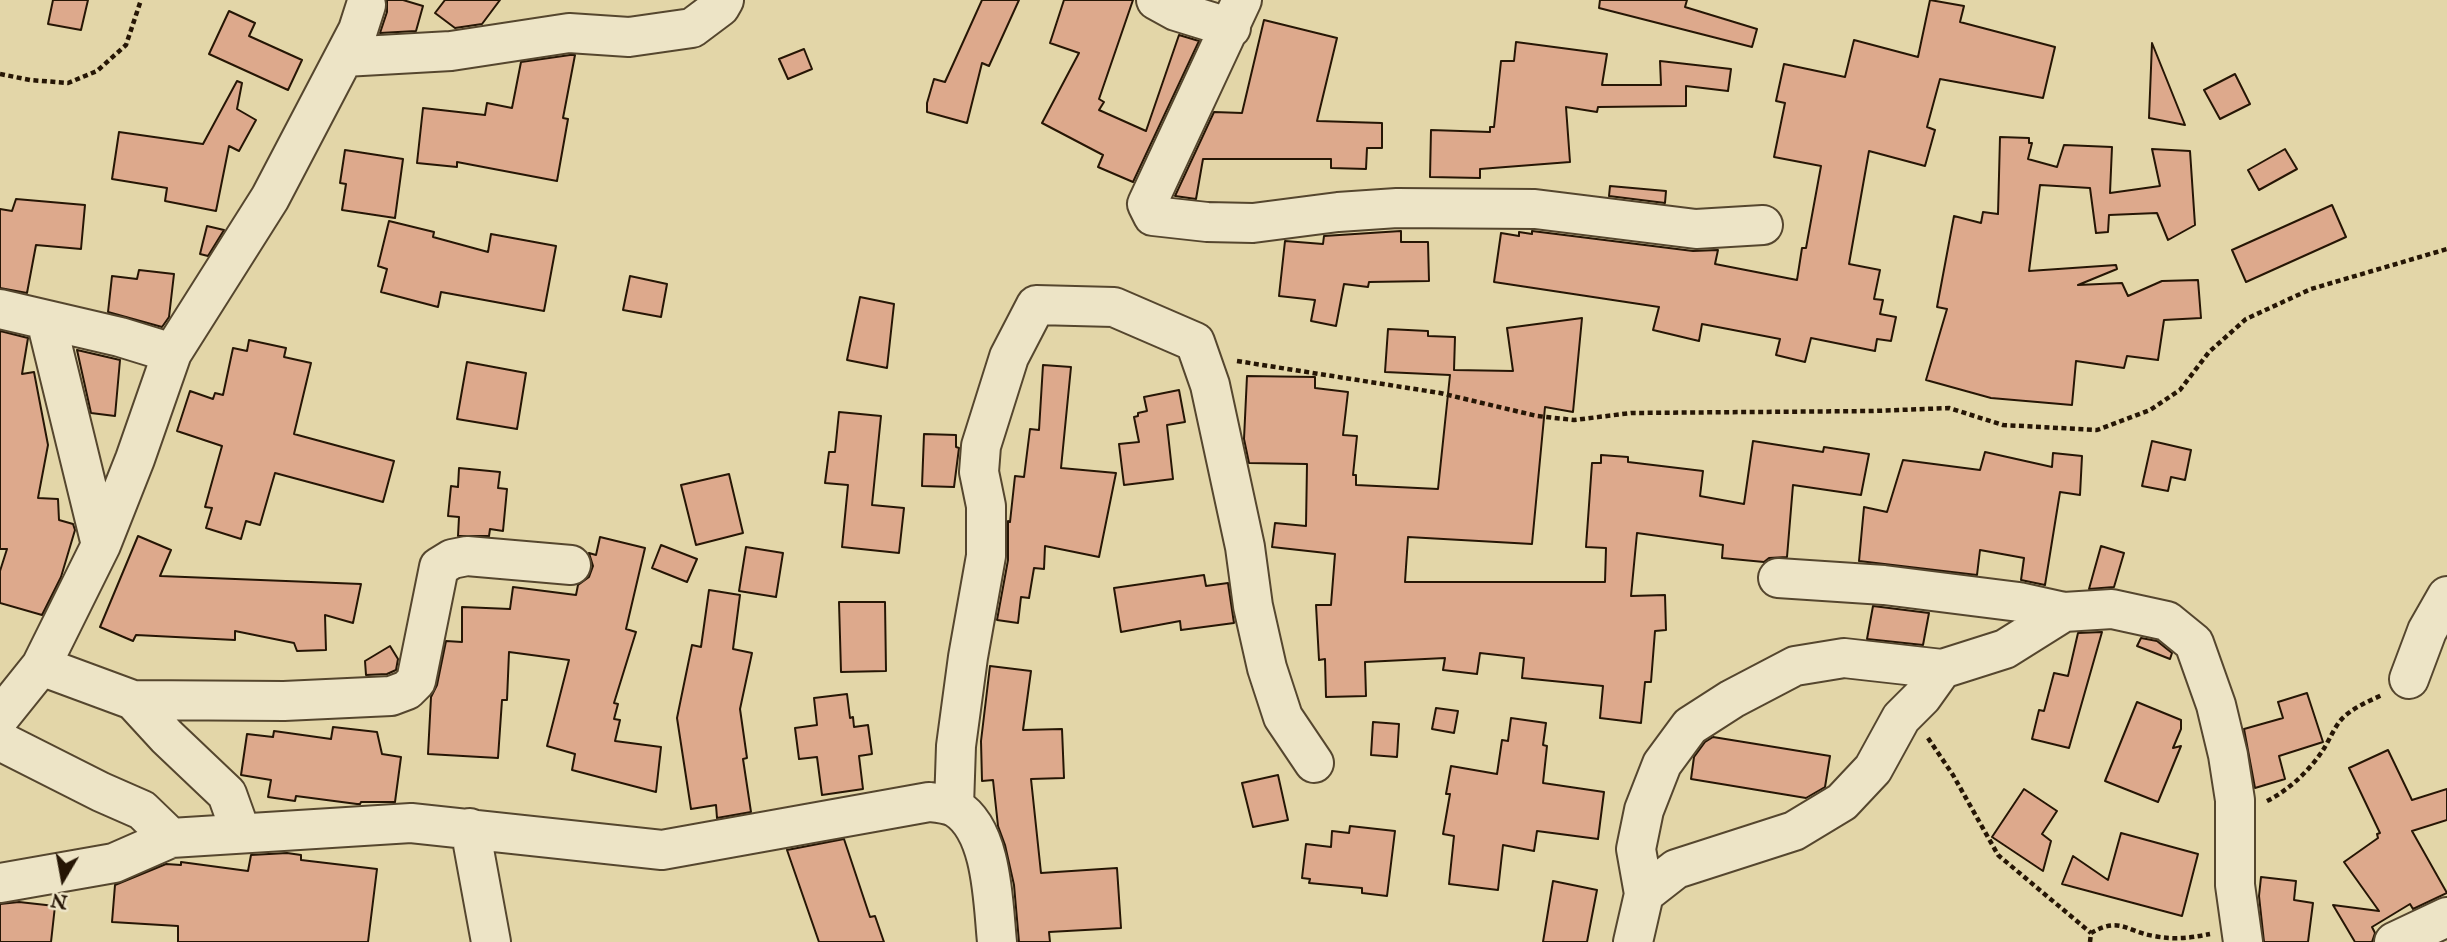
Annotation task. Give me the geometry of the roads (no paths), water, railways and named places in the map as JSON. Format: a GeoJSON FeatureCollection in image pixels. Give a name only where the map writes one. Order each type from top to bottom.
{"type":"FeatureCollection","features":[{"type":"Feature","properties":{"kind":"street"},"geometry":{"type":"LineString","coordinates":[[344,57],[451,51],[569,33],[629,37],[692,28],[720,7],[724,0]]}},
{"type":"Feature","properties":{"kind":"street"},"geometry":{"type":"LineString","coordinates":[[1156,0],[1176,11],[1236,14],[1147,204],[1153,216],[1207,222],[1253,223],[1338,212],[1397,208],[1535,209],[1696,229],[1763,225]]}},
{"type":"Feature","properties":{"kind":"street"},"geometry":{"type":"LineString","coordinates":[[0,717],[41,666],[101,545],[172,353],[270,198],[358,30],[366,5]]}},
{"type":"Feature","properties":{"kind":"street"},"geometry":{"type":"LineString","coordinates":[[954,806],[968,657],[986,556],[986,506],[979,472],[981,446],[1014,346],[1036,305],[1114,307],[1195,342],[1210,384],[1245,547],[1267,668],[1283,717],[1314,763]]}},
{"type":"Feature","properties":{"kind":"street"},"geometry":{"type":"LineString","coordinates":[[0,309],[120,337],[172,353]]}},
{"type":"Feature","properties":{"kind":"street"},"geometry":{"type":"LineString","coordinates":[[46,320],[101,545]]}},
{"type":"Feature","properties":{"kind":"street"},"geometry":{"type":"LineString","coordinates":[[41,666],[133,700],[284,701],[391,696],[407,690],[416,681],[439,567],[452,559],[467,556],[571,565]]}},
{"type":"Feature","properties":{"kind":"street"},"geometry":{"type":"LineString","coordinates":[[1778,578],[1884,585],[2019,602],[2064,612],[2112,609],[2167,621],[2194,643],[2216,705],[2225,742],[2235,800],[2235,885],[2242,935]]}},
{"type":"Feature","properties":{"kind":"street"},"geometry":{"type":"LineString","coordinates":[[2409,679],[2427,631],[2447,596]]}},
{"type":"Feature","properties":{"kind":"street"},"geometry":{"type":"LineString","coordinates":[[1633,942],[1644,894],[1636,849],[1644,810],[1662,764],[1690,726],[1732,699],[1795,666],[1844,658],[1942,669],[2005,649],[2064,612]]}},
{"type":"Feature","properties":{"kind":"street"},"geometry":{"type":"LineString","coordinates":[[1644,894],[1676,869],[1794,831],[1842,802],[1873,769],[1901,718],[1922,697],[1942,669]]}},
{"type":"Feature","properties":{"kind":"street"},"geometry":{"type":"LineString","coordinates":[[133,700],[167,737],[227,794],[241,833]]}},
{"type":"Feature","properties":{"kind":"street"},"geometry":{"type":"LineString","coordinates":[[0,741],[142,810],[171,838]]}},
{"type":"Feature","properties":{"kind":"street"},"geometry":{"type":"LineString","coordinates":[[0,883],[114,863],[171,838],[411,823],[662,850],[929,802],[954,806],[968,818],[986,854],[998,942]]}},
{"type":"Feature","properties":{"kind":"street"},"geometry":{"type":"LineString","coordinates":[[470,828],[491,942]]}},
{"type":"Feature","properties":{"kind":"street"},"geometry":{"type":"LineString","coordinates":[[2394,942],[2447,917]]}}]}
